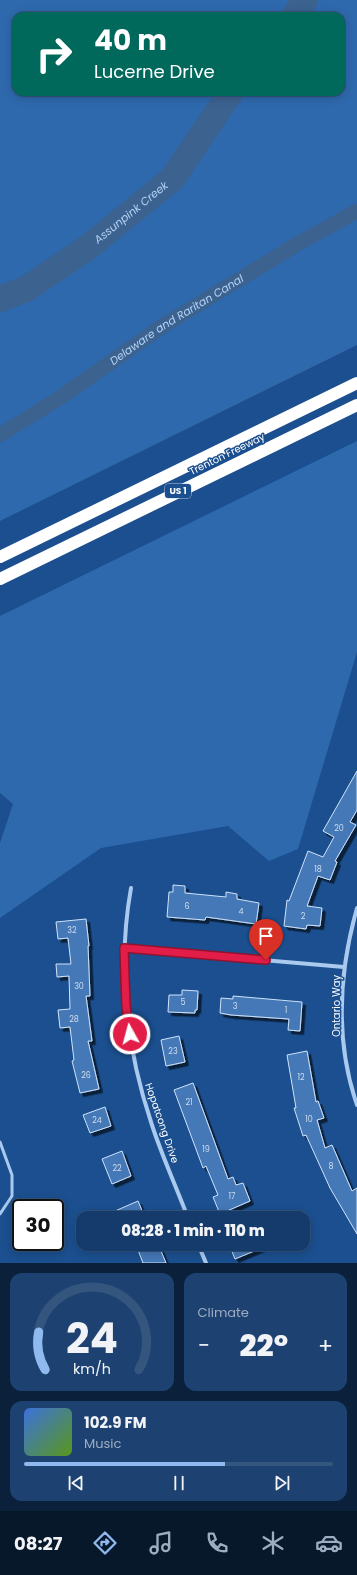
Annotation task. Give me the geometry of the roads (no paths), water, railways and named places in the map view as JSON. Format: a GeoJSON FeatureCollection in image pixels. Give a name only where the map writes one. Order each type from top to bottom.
{"type":"FeatureCollection","features":[{"type":"Feature","properties":{"kind":"highway","name":"Trenton Freeway"},"geometry":{"type":"LineString","coordinates":[[0,557],[357,383]]}},
{"type":"Feature","properties":{"kind":"highway","name":"Trenton Freeway"},"geometry":{"type":"LineString","coordinates":[[0,579],[357,405]]}},
{"type":"Feature","properties":{"kind":"street","name":"Hopatcong Drive"},"geometry":{"type":"LineString","coordinates":[[131,888],[124,948],[126,1006],[132,1048],[139,1081],[151,1122],[185,1211]]}},
{"type":"Feature","properties":{"kind":"street","name":"Ontario Way"},"geometry":{"type":"LineString","coordinates":[[357,908],[344,968],[342,993],[342,1025],[346,1061],[357,1105]]}},
{"type":"Feature","properties":{"kind":"street"},"geometry":{"type":"LineString","coordinates":[[124,948],[344,968]]}},
{"type":"Feature","properties":{"kind":"street"},"geometry":{"type":"LineString","coordinates":[[201,1251],[206,1263]]}},
{"type":"Feature","properties":{"kind":"lane"},"geometry":{"type":"LineString","coordinates":[[0,1142],[12,1175],[12,1196],[0,1214]]}},
{"type":"Feature","properties":{"kind":"waterway","name":"Assunpink Creek"},"geometry":{"type":"LineString","coordinates":[[297,12],[305,0]]}},
{"type":"Feature","properties":{"kind":"waterway","name":"Assunpink Creek"},"geometry":{"type":"LineString","coordinates":[[0,299],[26,289],[87,248],[172,179],[228,96]]}},
{"type":"Feature","properties":{"kind":"waterway","name":"Delaware and Raritan Canal"},"geometry":{"type":"LineString","coordinates":[[0,435],[61,397],[161,327],[299,243],[357,211]]}}]}
